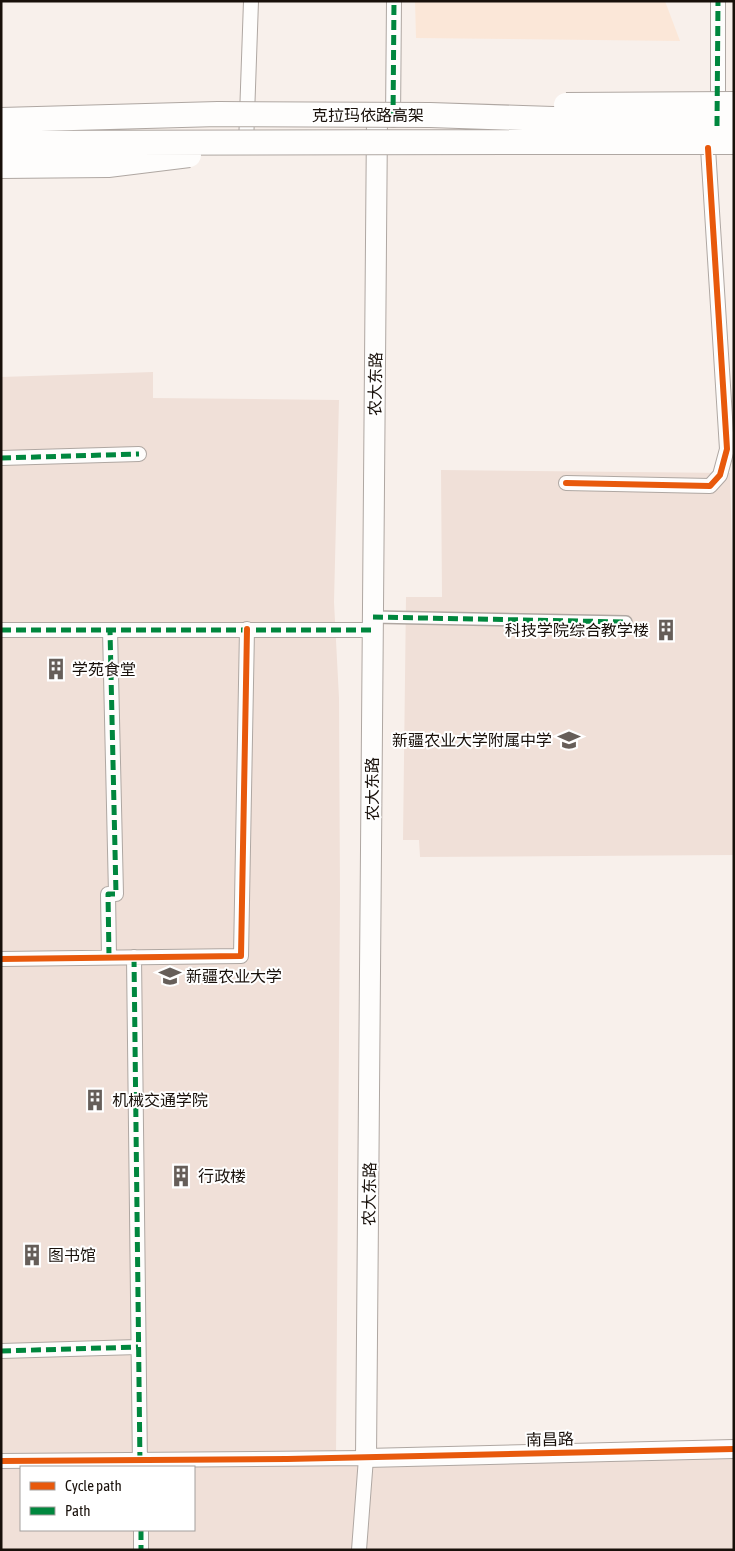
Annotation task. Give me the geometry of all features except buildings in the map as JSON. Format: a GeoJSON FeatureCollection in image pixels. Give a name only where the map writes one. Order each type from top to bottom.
{"type":"FeatureCollection","features":[{"type":"Feature","properties":{"kind":"highway"},"geometry":{"type":"LineString","coordinates":[[82,109],[493,106],[726,100]]}},
{"type":"Feature","properties":{"kind":"highway"},"geometry":{"type":"LineString","coordinates":[[430,115],[493,106]]}},
{"type":"Feature","properties":{"kind":"highway","name":"克拉玛依路高架"},"geometry":{"type":"LineString","coordinates":[[1,120],[218,114],[430,115],[728,131]]}},
{"type":"Feature","properties":{"kind":"highway","name":"克拉玛依路高架"},"geometry":{"type":"LineString","coordinates":[[1,142],[289,143],[728,131]]}},
{"type":"Feature","properties":{"kind":"highway"},"geometry":{"type":"LineString","coordinates":[[1,166],[108,165],[289,143]]}},
{"type":"Feature","properties":{"kind":"main road","name":"农大东路"},"geometry":{"type":"LineString","coordinates":[[366,1458],[373,624],[385,120]]}},
{"type":"Feature","properties":{"kind":"street"},"geometry":{"type":"LineString","coordinates":[[246,145],[251,1]]}},
{"type":"Feature","properties":{"kind":"street"},"geometry":{"type":"LineString","coordinates":[[385,120],[394,1]]}},
{"type":"Feature","properties":{"kind":"street"},"geometry":{"type":"LineString","coordinates":[[718,1],[728,131]]}},
{"type":"Feature","properties":{"kind":"street"},"geometry":{"type":"LineString","coordinates":[[726,100],[734,96]]}},
{"type":"Feature","properties":{"kind":"street"},"geometry":{"type":"LineString","coordinates":[[566,483],[710,486],[720,475],[727,449],[708,148]]}},
{"type":"Feature","properties":{"kind":"street"},"geometry":{"type":"LineString","coordinates":[[1,458],[139,454]]}},
{"type":"Feature","properties":{"kind":"street"},"geometry":{"type":"LineString","coordinates":[[1,630],[247,629],[373,624],[626,622]]}},
{"type":"Feature","properties":{"kind":"street"},"geometry":{"type":"LineString","coordinates":[[1,959],[242,956],[247,629]]}},
{"type":"Feature","properties":{"kind":"street"},"geometry":{"type":"LineString","coordinates":[[109,957],[108,894],[116,894],[110,630]]}},
{"type":"Feature","properties":{"kind":"street"},"geometry":{"type":"LineString","coordinates":[[134,957],[140,1464]]}},
{"type":"Feature","properties":{"kind":"street"},"geometry":{"type":"LineString","coordinates":[[1,1351],[138,1347]]}},
{"type":"Feature","properties":{"kind":"street","name":"南昌路"},"geometry":{"type":"LineString","coordinates":[[366,1458],[734,1449]]}},
{"type":"Feature","properties":{"kind":"street"},"geometry":{"type":"LineString","coordinates":[[1,1461],[140,1464],[366,1458],[359,1550]]}},
{"type":"Feature","properties":{"kind":"street"},"geometry":{"type":"LineString","coordinates":[[141,1531],[141,1550]]}},
{"type":"Feature","properties":{"kind":"shaded area"},"geometry":{"type":"Polygon","coordinates":[[[415,1],[665,1],[680,41],[416,38],[415,1]]]}},
{"type":"Feature","properties":{"kind":"shaded area","name":"新疆农业大学"},"geometry":{"type":"Polygon","coordinates":[[[153,372],[153,398],[339,400],[334,602],[339,698],[340,896],[336,1458],[734,1449],[734,1550],[1,1550],[1,377],[153,372]]]}},
{"type":"Feature","properties":{"kind":"shaded area","name":"新疆农业大学附属中学"},"geometry":{"type":"Polygon","coordinates":[[[441,470],[730,473],[734,628],[734,855],[420,857],[419,840],[403,840],[406,597],[442,597],[441,470]]]}},
{"type":"Feature","properties":{"kind":"marked path"},"geometry":{"type":"LineString","coordinates":[[393,120],[394,1]]}},
{"type":"Feature","properties":{"kind":"marked path"},"geometry":{"type":"LineString","coordinates":[[717,126],[718,1]]}},
{"type":"Feature","properties":{"kind":"marked path"},"geometry":{"type":"LineString","coordinates":[[1,458],[139,454]]}},
{"type":"Feature","properties":{"kind":"marked path"},"geometry":{"type":"LineString","coordinates":[[373,617],[626,622]]}},
{"type":"Feature","properties":{"kind":"marked path"},"geometry":{"type":"LineString","coordinates":[[1,630],[373,630]]}},
{"type":"Feature","properties":{"kind":"marked path"},"geometry":{"type":"LineString","coordinates":[[109,957],[108,894],[116,894],[110,630]]}},
{"type":"Feature","properties":{"kind":"marked path"},"geometry":{"type":"LineString","coordinates":[[134,957],[140,1465]]}},
{"type":"Feature","properties":{"kind":"marked path"},"geometry":{"type":"LineString","coordinates":[[1,1351],[138,1347]]}},
{"type":"Feature","properties":{"kind":"marked path"},"geometry":{"type":"LineString","coordinates":[[141,1531],[141,1550]]}},
{"type":"Feature","properties":{"kind":"cycle path"},"geometry":{"type":"LineString","coordinates":[[566,483],[710,486],[720,475],[727,449],[708,148]]}},
{"type":"Feature","properties":{"kind":"cycle path"},"geometry":{"type":"LineString","coordinates":[[1,959],[241,956],[247,629]]}},
{"type":"Feature","properties":{"kind":"cycle path"},"geometry":{"type":"LineString","coordinates":[[1,1461],[287,1459],[734,1449]]}},
{"type":"Feature","properties":{"kind":"place","name":"科技学院综合教学楼"},"geometry":{"type":"Point","coordinates":[666,630]}},
{"type":"Feature","properties":{"kind":"place","name":"学苑食堂"},"geometry":{"type":"Point","coordinates":[56,669]}},
{"type":"Feature","properties":{"kind":"place","name":"新疆农业大学附属中学"},"geometry":{"type":"Point","coordinates":[569,740]}},
{"type":"Feature","properties":{"kind":"place","name":"新疆农业大学"},"geometry":{"type":"Point","coordinates":[170,976]}},
{"type":"Feature","properties":{"kind":"place","name":"机械交通学院"},"geometry":{"type":"Point","coordinates":[95,1100]}},
{"type":"Feature","properties":{"kind":"place","name":"行政楼"},"geometry":{"type":"Point","coordinates":[181,1176]}},
{"type":"Feature","properties":{"kind":"place","name":"图书馆"},"geometry":{"type":"Point","coordinates":[32,1255]}}]}
